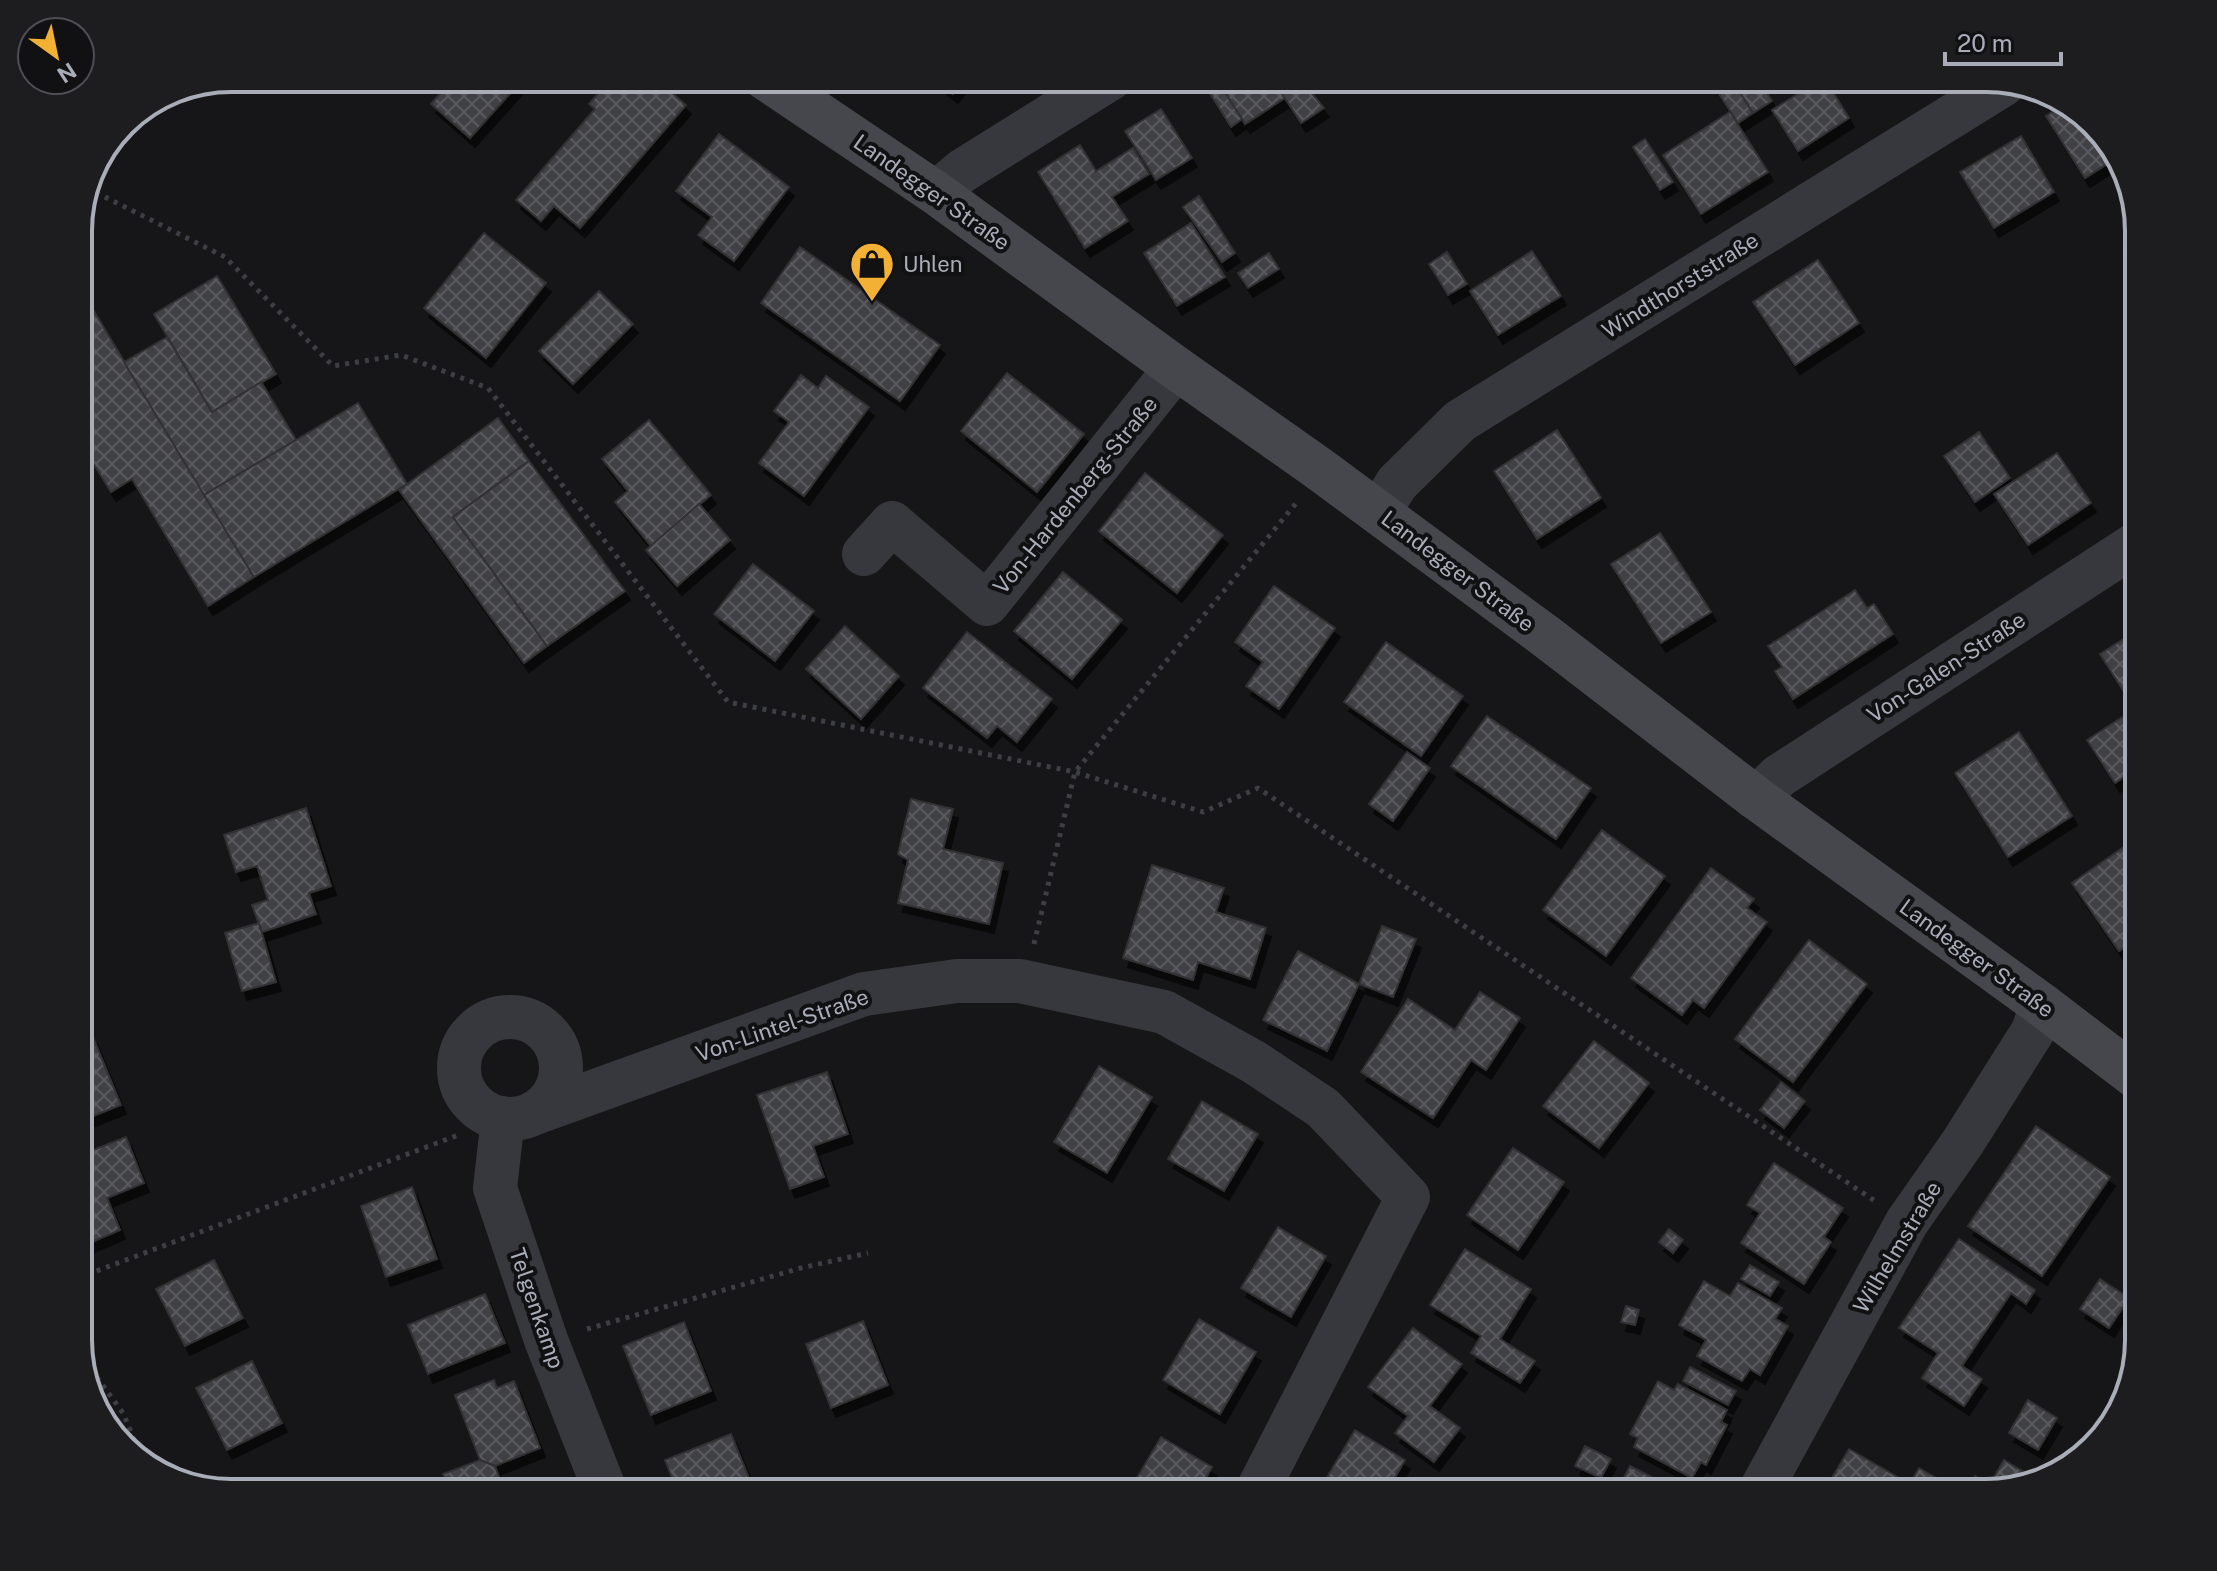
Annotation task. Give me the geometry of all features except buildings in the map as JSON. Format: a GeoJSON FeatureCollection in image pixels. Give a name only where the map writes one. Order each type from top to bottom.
{"type":"FeatureCollection","features":[{"type":"Feature","properties":{"kind":"main road","name":"Landegger Straße"},"geometry":{"type":"LineString","coordinates":[[786,92],[936,193],[1379,512],[1756,798],[2125,1068]]}},
{"type":"Feature","properties":{"kind":"street"},"geometry":{"type":"LineString","coordinates":[[936,193],[962,171],[1089,92]]}},
{"type":"Feature","properties":{"kind":"street","name":"Windthorststraße"},"geometry":{"type":"LineString","coordinates":[[1379,512],[1397,483],[1460,421],[1991,92]]}},
{"type":"Feature","properties":{"kind":"street","name":"Von-Hardenberg-Straße"},"geometry":{"type":"LineString","coordinates":[[864,554],[892,523],[987,604],[1176,368]]}},
{"type":"Feature","properties":{"kind":"street","name":"Von-Galen-Straße"},"geometry":{"type":"LineString","coordinates":[[1756,798],[1779,776],[2125,551]]}},
{"type":"Feature","properties":{"kind":"street","name":"Von-Lintel-Straße"},"geometry":{"type":"LineString","coordinates":[[517,1116],[864,994],[957,981],[1020,981],[1164,1012],[1241,1055],[1323,1108],[1408,1197],[1263,1479]]}},
{"type":"Feature","properties":{"kind":"street","name":"Wilhelmstraße"},"geometry":{"type":"LineString","coordinates":[[1767,1479],[1907,1222],[1963,1142],[2033,1031],[2042,1005]]}},
{"type":"Feature","properties":{"kind":"street","name":"Telgenkamp"},"geometry":{"type":"LineString","coordinates":[[517,1116],[495,1188],[546,1340],[601,1479]]}},
{"type":"Feature","properties":{"kind":"path"},"geometry":{"type":"LineString","coordinates":[[98,193],[225,257],[333,366],[401,355],[488,388],[728,702],[1075,772],[1203,812],[1258,788],[1907,1222]]}},
{"type":"Feature","properties":{"kind":"path"},"geometry":{"type":"LineString","coordinates":[[1020,981],[1033,948],[1075,772],[1306,492],[1318,468]]}},
{"type":"Feature","properties":{"kind":"path"},"geometry":{"type":"LineString","coordinates":[[92,1273],[517,1116]]}},
{"type":"Feature","properties":{"kind":"path"},"geometry":{"type":"LineString","coordinates":[[546,1340],[801,1268],[868,1253]]}},
{"type":"Feature","properties":{"kind":"path"},"geometry":{"type":"LineString","coordinates":[[97,1378],[123,1413],[134,1440]]}},
{"type":"Feature","properties":{"kind":"place","name":"Uhlen"},"geometry":{"type":"Point","coordinates":[872,303]}}]}
